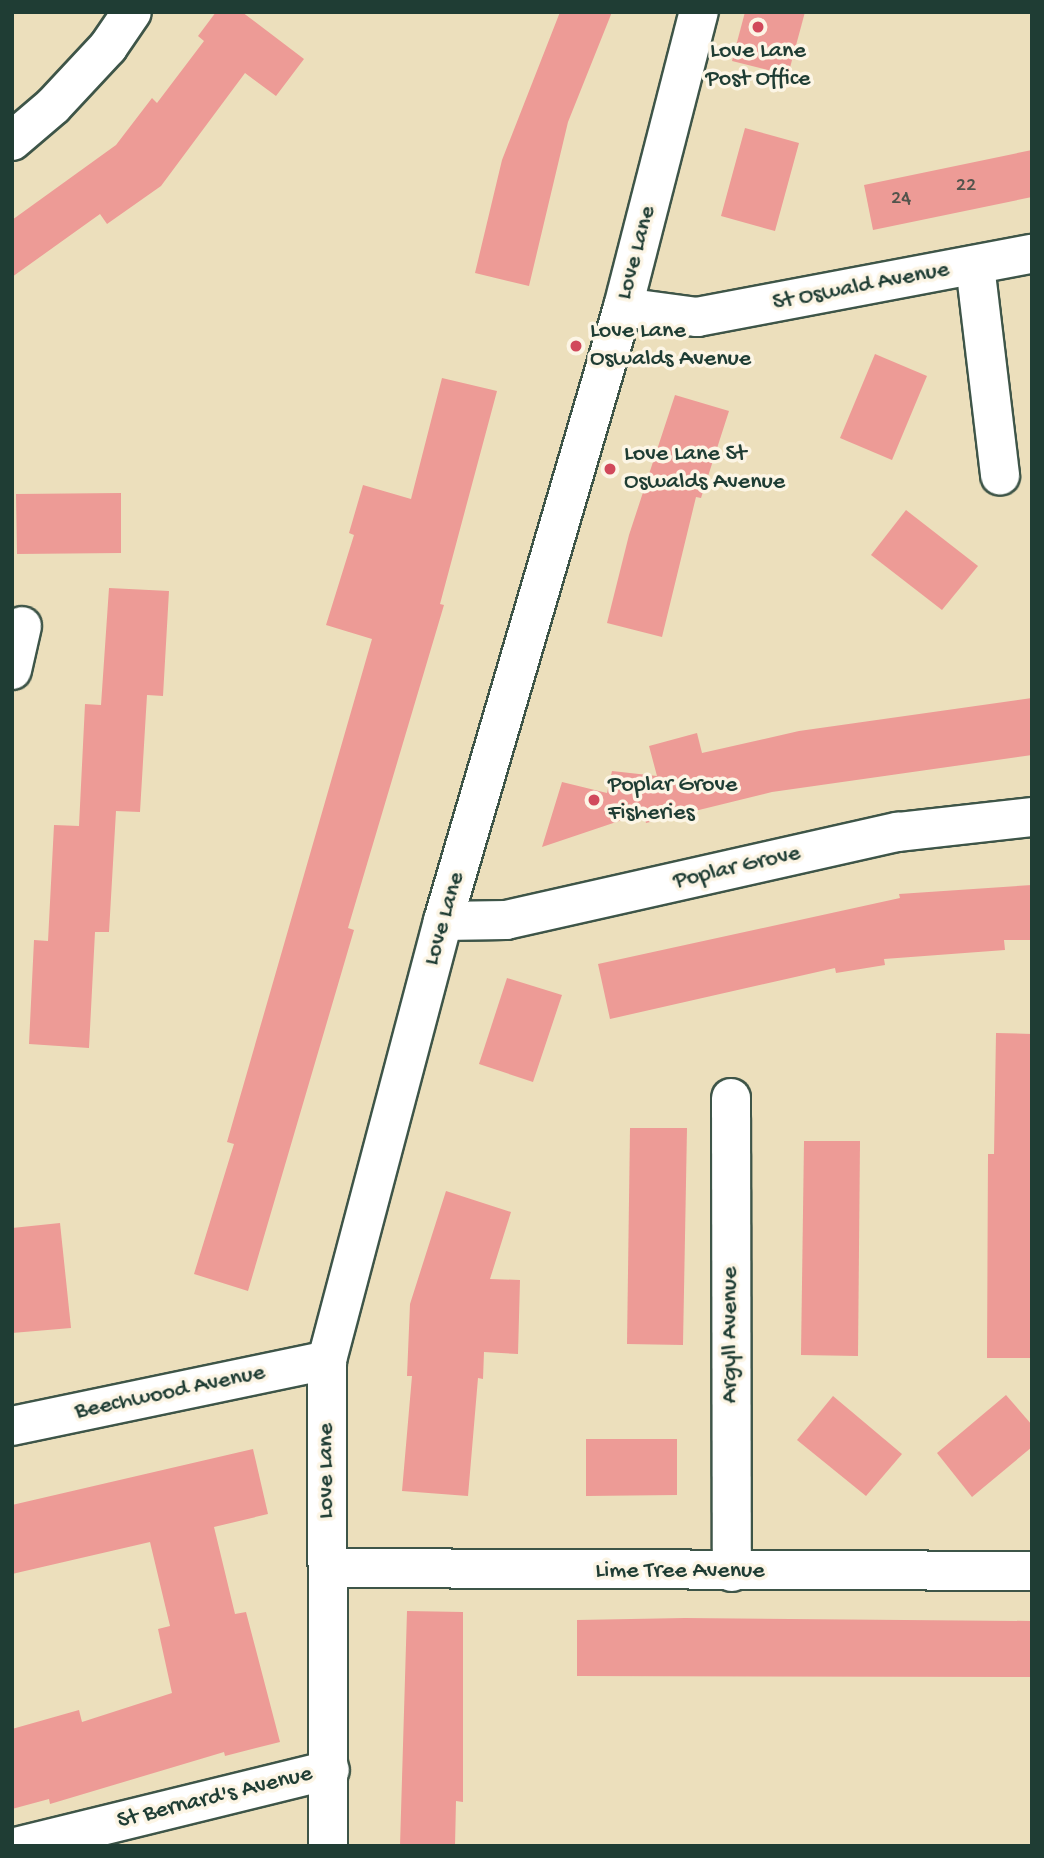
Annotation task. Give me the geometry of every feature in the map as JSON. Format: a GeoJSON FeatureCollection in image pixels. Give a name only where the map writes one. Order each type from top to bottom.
{"type":"FeatureCollection","features":[{"type":"Feature","properties":{"kind":"street"},"geometry":{"type":"LineString","coordinates":[[12,141],[53,106],[108,47],[132,12]]}},
{"type":"Feature","properties":{"kind":"street","name":"Love Lane"},"geometry":{"type":"LineString","coordinates":[[328,1846],[330,1770],[327,1360],[443,921],[623,307],[699,12]]}},
{"type":"Feature","properties":{"kind":"street","name":"St Oswald Avenue"},"geometry":{"type":"LineString","coordinates":[[623,307],[697,317],[1032,254]]}},
{"type":"Feature","properties":{"kind":"street","name":"St Oswald Avenue"},"geometry":{"type":"LineString","coordinates":[[975,265],[1000,476]]}},
{"type":"Feature","properties":{"kind":"street"},"geometry":{"type":"LineString","coordinates":[[12,670],[22,626]]}},
{"type":"Feature","properties":{"kind":"street","name":"Poplar Grove"},"geometry":{"type":"LineString","coordinates":[[443,921],[506,920],[898,832],[1032,817]]}},
{"type":"Feature","properties":{"kind":"street","name":"Argyll Avenue"},"geometry":{"type":"LineString","coordinates":[[731,1098],[732,1572]]}},
{"type":"Feature","properties":{"kind":"street","name":"Beechwood Avenue"},"geometry":{"type":"LineString","coordinates":[[12,1426],[327,1360]]}},
{"type":"Feature","properties":{"kind":"street","name":"Lime Tree Avenue"},"geometry":{"type":"LineString","coordinates":[[328,1568],[732,1572],[1032,1571]]}},
{"type":"Feature","properties":{"kind":"street","name":"St Bernard's Avenue"},"geometry":{"type":"LineString","coordinates":[[20,1846],[330,1770]]}},
{"type":"Feature","properties":{"kind":"building"},"geometry":{"type":"Polygon","coordinates":[[[216,12],[242,12],[304,59],[276,96],[245,73],[161,186],[107,224],[100,214],[12,277],[12,220],[116,145],[152,98],[157,103],[204,41],[198,36],[216,12]]]}},
{"type":"Feature","properties":{"kind":"building"},"geometry":{"type":"Polygon","coordinates":[[[560,12],[612,12],[568,122],[529,286],[475,273],[502,160],[560,12]]]}},
{"type":"Feature","properties":{"kind":"building"},"geometry":{"type":"Polygon","coordinates":[[[745,12],[805,12],[788,75],[732,61],[745,12]]]}},
{"type":"Feature","properties":{"kind":"building"},"geometry":{"type":"Polygon","coordinates":[[[745,128],[799,143],[775,231],[721,216],[745,128]]]}},
{"type":"Feature","properties":{"kind":"building"},"geometry":{"type":"Polygon","coordinates":[[[1032,150],[1032,197],[873,230],[864,185],[1032,150]]]}},
{"type":"Feature","properties":{"kind":"building"},"geometry":{"type":"Polygon","coordinates":[[[875,354],[927,376],[892,460],[840,438],[875,354]]]}},
{"type":"Feature","properties":{"kind":"building"},"geometry":{"type":"Polygon","coordinates":[[[442,378],[497,391],[440,604],[444,605],[348,928],[354,930],[248,1291],[194,1274],[234,1144],[227,1142],[372,639],[326,625],[354,535],[349,533],[363,485],[411,499],[442,378]]]}},
{"type":"Feature","properties":{"kind":"building"},"geometry":{"type":"Polygon","coordinates":[[[675,395],[729,411],[701,498],[696,497],[662,637],[607,623],[629,535],[675,395]]]}},
{"type":"Feature","properties":{"kind":"building"},"geometry":{"type":"Polygon","coordinates":[[[121,493],[121,553],[17,554],[16,494],[121,493]]]}},
{"type":"Feature","properties":{"kind":"building"},"geometry":{"type":"Polygon","coordinates":[[[906,510],[978,566],[942,610],[871,555],[906,510]]]}},
{"type":"Feature","properties":{"kind":"building"},"geometry":{"type":"Polygon","coordinates":[[[109,588],[169,591],[163,696],[147,695],[140,812],[116,811],[109,932],[95,932],[89,1048],[29,1044],[34,940],[48,941],[54,825],[79,826],[85,704],[101,705],[109,588]]]}},
{"type":"Feature","properties":{"kind":"building"},"geometry":{"type":"Polygon","coordinates":[[[1032,698],[1032,755],[772,792],[646,823],[643,813],[542,847],[562,782],[607,793],[612,771],[657,776],[649,746],[697,733],[702,753],[799,731],[1032,698]]]}},
{"type":"Feature","properties":{"kind":"building"},"geometry":{"type":"Polygon","coordinates":[[[1032,885],[1032,940],[1004,940],[1005,950],[884,959],[885,965],[836,973],[835,968],[610,1019],[598,964],[900,898],[899,894],[1032,885]]]}},
{"type":"Feature","properties":{"kind":"building"},"geometry":{"type":"Polygon","coordinates":[[[507,978],[562,995],[533,1082],[479,1064],[507,978]]]}},
{"type":"Feature","properties":{"kind":"building"},"geometry":{"type":"Polygon","coordinates":[[[996,1033],[1032,1034],[1032,1358],[987,1358],[988,1154],[994,1154],[996,1033]]]}},
{"type":"Feature","properties":{"kind":"building"},"geometry":{"type":"Polygon","coordinates":[[[630,1128],[687,1128],[683,1345],[627,1344],[630,1128]]]}},
{"type":"Feature","properties":{"kind":"building"},"geometry":{"type":"Polygon","coordinates":[[[804,1141],[860,1141],[858,1356],[801,1355],[804,1141]]]}},
{"type":"Feature","properties":{"kind":"building"},"geometry":{"type":"Polygon","coordinates":[[[446,1191],[511,1212],[490,1279],[520,1280],[518,1354],[484,1352],[483,1379],[478,1378],[468,1496],[402,1491],[412,1376],[407,1376],[410,1304],[446,1191]]]}},
{"type":"Feature","properties":{"kind":"building"},"geometry":{"type":"Polygon","coordinates":[[[60,1223],[71,1328],[12,1333],[12,1228],[60,1223]]]}},
{"type":"Feature","properties":{"kind":"building"},"geometry":{"type":"Polygon","coordinates":[[[1006,1395],[1032,1425],[1032,1447],[972,1497],[937,1453],[1006,1395]]]}},
{"type":"Feature","properties":{"kind":"building"},"geometry":{"type":"Polygon","coordinates":[[[833,1396],[902,1454],[866,1496],[797,1440],[833,1396]]]}},
{"type":"Feature","properties":{"kind":"building"},"geometry":{"type":"Polygon","coordinates":[[[586,1439],[677,1439],[677,1495],[586,1496],[586,1439]]]}},
{"type":"Feature","properties":{"kind":"building"},"geometry":{"type":"Polygon","coordinates":[[[253,1449],[268,1514],[214,1527],[235,1614],[246,1612],[280,1742],[225,1756],[224,1752],[50,1804],[49,1799],[12,1809],[12,1729],[79,1710],[82,1722],[172,1693],[158,1629],[170,1626],[150,1542],[12,1574],[12,1505],[253,1449]]]}},
{"type":"Feature","properties":{"kind":"building"},"geometry":{"type":"Polygon","coordinates":[[[407,1611],[463,1612],[463,1802],[456,1801],[455,1846],[400,1846],[407,1611]]]}},
{"type":"Feature","properties":{"kind":"building"},"geometry":{"type":"Polygon","coordinates":[[[685,1618],[1031,1621],[1031,1677],[577,1676],[577,1620],[685,1618]]]}},
{"type":"Feature","properties":{"kind":"place","name":"Love Lane Post Office"},"geometry":{"type":"Point","coordinates":[758,27]}},
{"type":"Feature","properties":{"kind":"place","name":"Love Lane Oswalds Avenue"},"geometry":{"type":"Point","coordinates":[576,346]}},
{"type":"Feature","properties":{"kind":"place","name":"Love Lane St Oswalds Avenue"},"geometry":{"type":"Point","coordinates":[610,469]}},
{"type":"Feature","properties":{"kind":"place","name":"Poplar Grove Fisheries"},"geometry":{"type":"Point","coordinates":[594,800]}}]}
